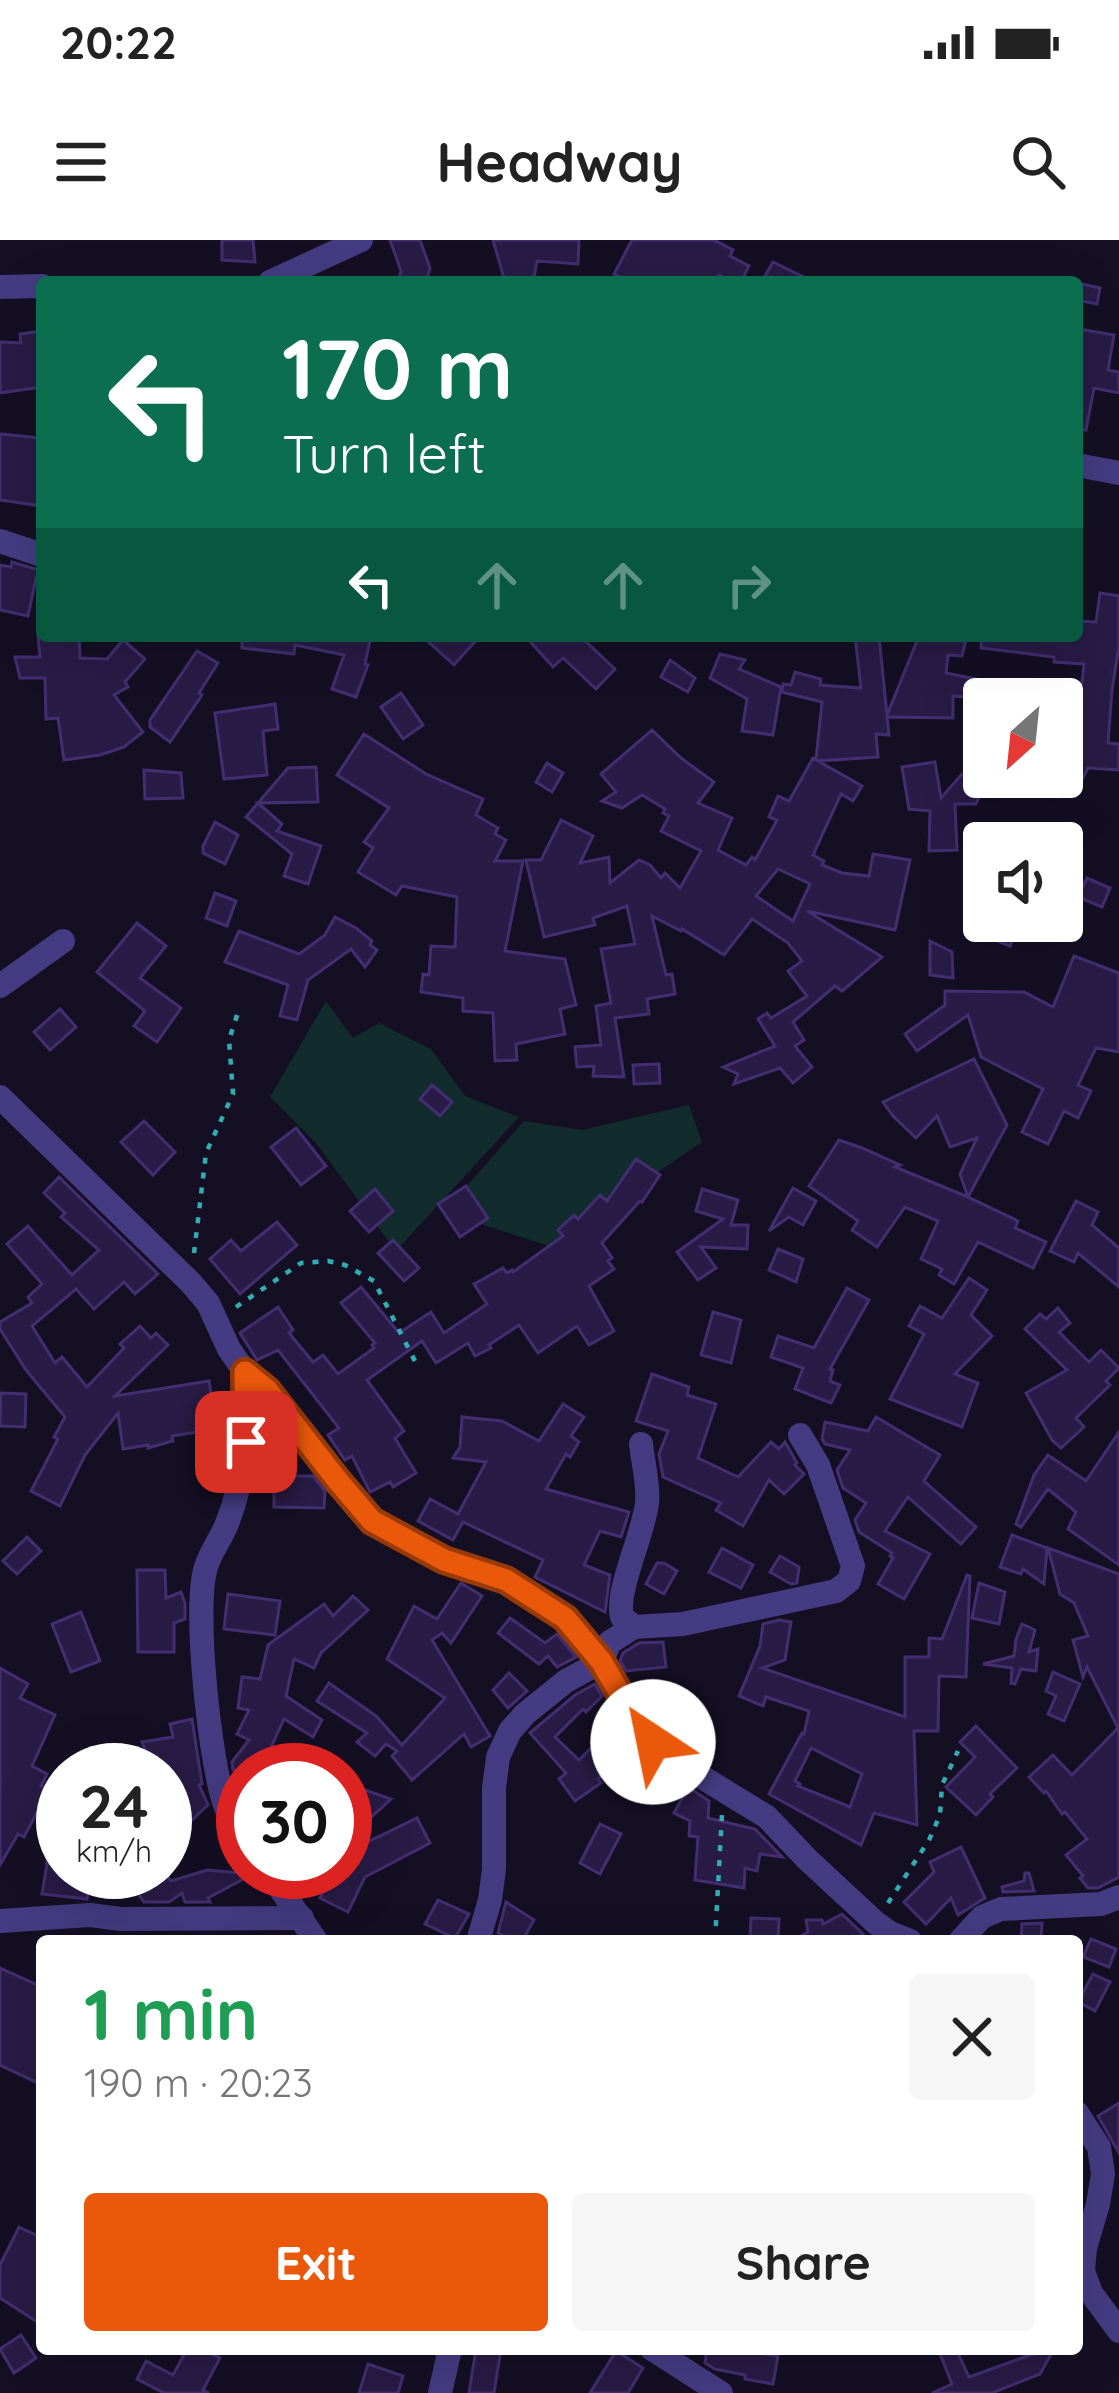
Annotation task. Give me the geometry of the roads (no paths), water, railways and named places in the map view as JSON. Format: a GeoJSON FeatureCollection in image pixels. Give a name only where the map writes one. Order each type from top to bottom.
{"type":"FeatureCollection","features":[{"type":"Feature","properties":{"kind":"street"},"geometry":{"type":"LineString","coordinates":[[283,276],[361,240]]}},
{"type":"Feature","properties":{"kind":"street"},"geometry":{"type":"LineString","coordinates":[[0,287],[36,286]]}},
{"type":"Feature","properties":{"kind":"street"},"geometry":{"type":"LineString","coordinates":[[1083,466],[1119,473]]}},
{"type":"Feature","properties":{"kind":"street"},"geometry":{"type":"LineString","coordinates":[[0,541],[36,553]]}},
{"type":"Feature","properties":{"kind":"street"},"geometry":{"type":"LineString","coordinates":[[0,986],[63,941]]}},
{"type":"Feature","properties":{"kind":"street"},"geometry":{"type":"LineString","coordinates":[[0,1097],[191,1282],[208,1303],[245,1372],[267,1390],[372,1521],[444,1560],[506,1580],[565,1618],[601,1661],[653,1742],[767,1816],[808,1860],[893,1935]]}},
{"type":"Feature","properties":{"kind":"street"},"geometry":{"type":"LineString","coordinates":[[216,1760],[202,1619],[206,1568],[226,1525],[241,1474],[246,1442],[245,1372]]}},
{"type":"Feature","properties":{"kind":"street"},"geometry":{"type":"LineString","coordinates":[[480,1935],[494,1869],[498,1756],[525,1714],[566,1681],[601,1661],[610,1642],[634,1627],[683,1624],[836,1591],[849,1581],[853,1566],[835,1511],[818,1465],[800,1435]]}},
{"type":"Feature","properties":{"kind":"street"},"geometry":{"type":"LineString","coordinates":[[634,1627],[622,1617],[620,1598],[647,1502],[641,1444]]}},
{"type":"Feature","properties":{"kind":"street"},"geometry":{"type":"LineString","coordinates":[[966,1935],[988,1913],[1001,1909],[1101,1904],[1119,1898]]}},
{"type":"Feature","properties":{"kind":"street"},"geometry":{"type":"LineString","coordinates":[[288,1899],[312,1935]]}},
{"type":"Feature","properties":{"kind":"street"},"geometry":{"type":"LineString","coordinates":[[0,1922],[90,1915],[302,1918]]}},
{"type":"Feature","properties":{"kind":"street"},"geometry":{"type":"LineString","coordinates":[[1083,2122],[1099,2146],[1102,2161],[1101,2192],[1083,2271],[1091,2293],[1119,2331]]}},
{"type":"Feature","properties":{"kind":"street"},"geometry":{"type":"LineString","coordinates":[[1090,2231],[1119,2208]]}},
{"type":"Feature","properties":{"kind":"street"},"geometry":{"type":"LineString","coordinates":[[440,2393],[449,2355]]}},
{"type":"Feature","properties":{"kind":"street"},"geometry":{"type":"LineString","coordinates":[[661,2355],[721,2393]]}}]}
